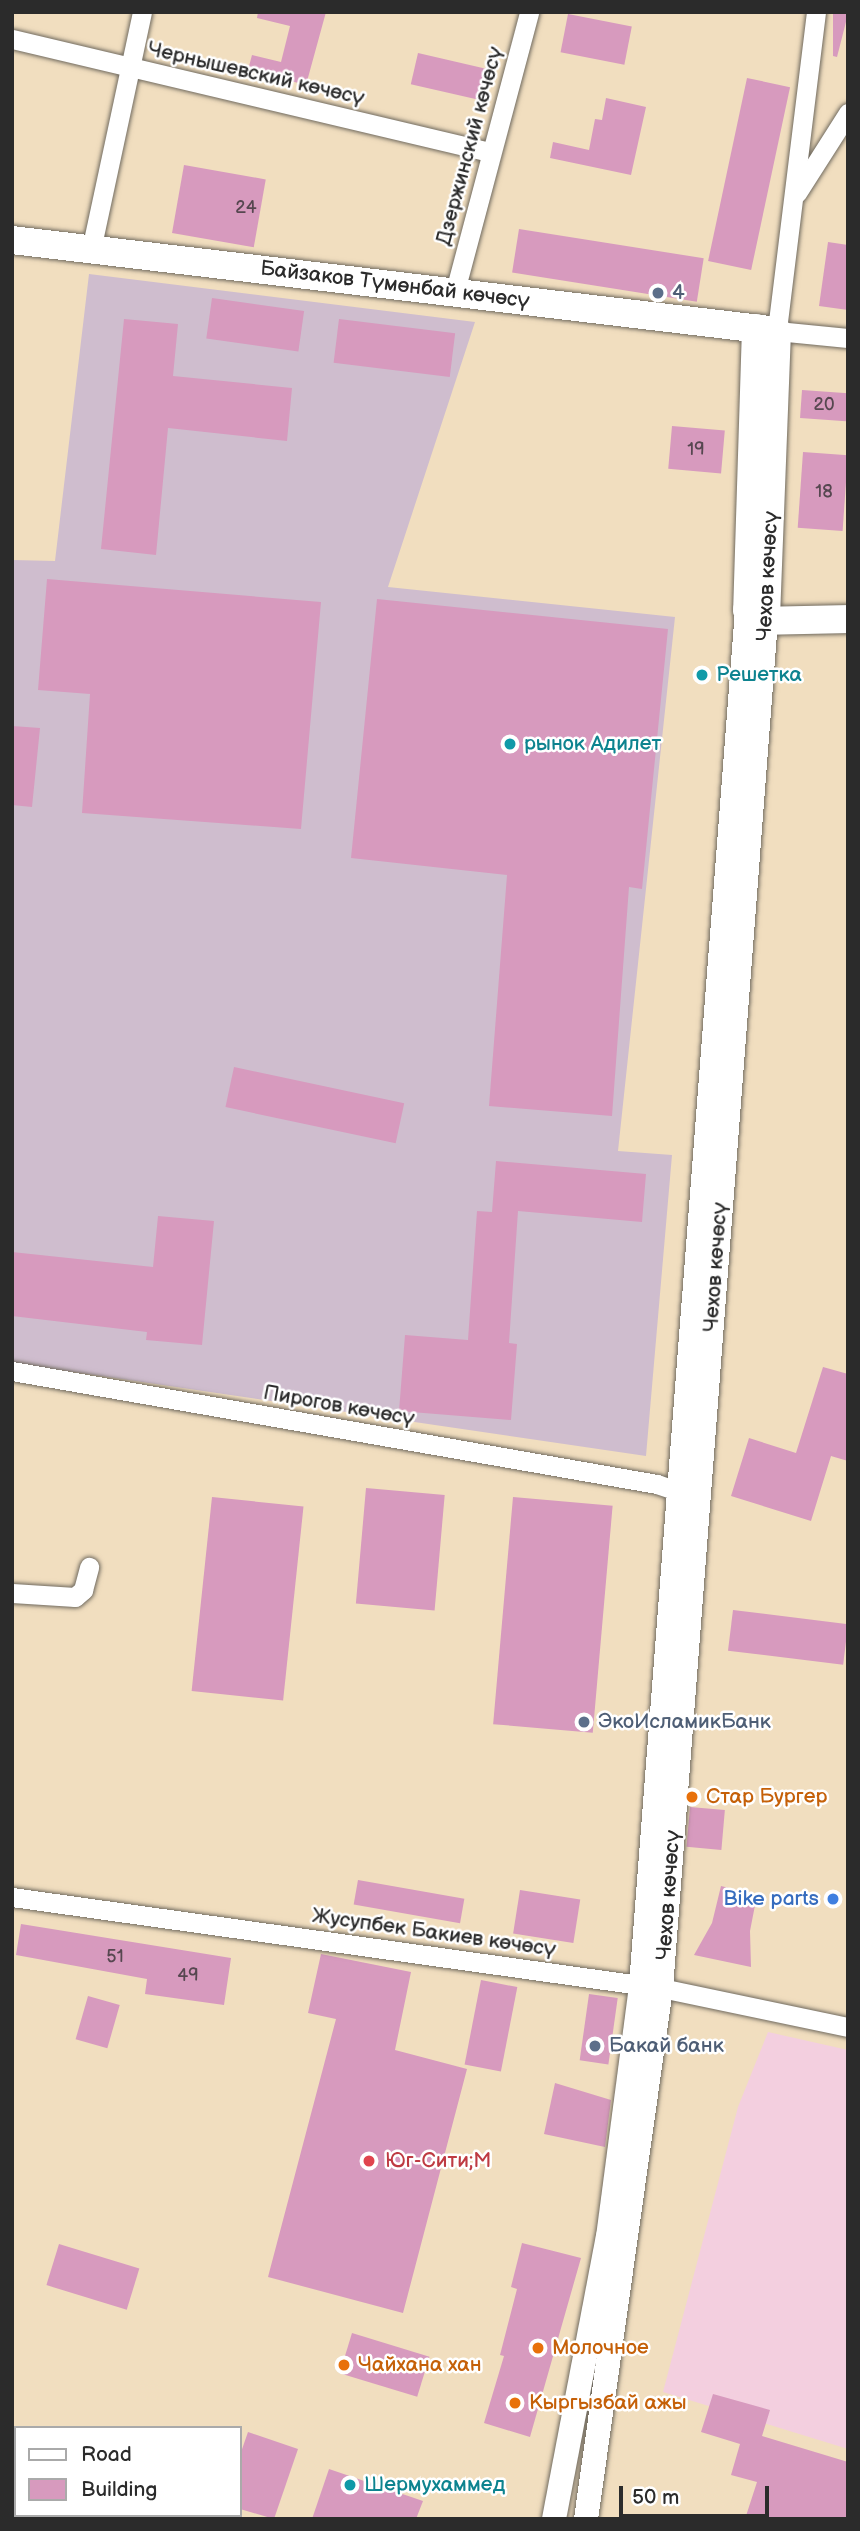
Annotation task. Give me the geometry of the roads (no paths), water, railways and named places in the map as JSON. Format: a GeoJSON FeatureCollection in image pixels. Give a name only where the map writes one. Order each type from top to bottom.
{"type":"FeatureCollection","features":[{"type":"Feature","properties":{"kind":"main road","name":"Байзаков Түмөнбай көчөсү"},"geometry":{"type":"LineString","coordinates":[[12,240],[767,330]]}},
{"type":"Feature","properties":{"kind":"main road","name":"Чехов көчөсү"},"geometry":{"type":"LineString","coordinates":[[757,616],[767,330]]}},
{"type":"Feature","properties":{"kind":"main road"},"geometry":{"type":"LineString","coordinates":[[757,616],[848,619]]}},
{"type":"Feature","properties":{"kind":"street"},"geometry":{"type":"LineString","coordinates":[[91,250],[142,12]]}},
{"type":"Feature","properties":{"kind":"street","name":"Дзержинский көчөсү"},"geometry":{"type":"LineString","coordinates":[[455,291],[529,12]]}},
{"type":"Feature","properties":{"kind":"street","name":"Чехов көчөсү"},"geometry":{"type":"LineString","coordinates":[[767,330],[794,197],[816,12]]}},
{"type":"Feature","properties":{"kind":"street","name":"Чернышевский көчөсү"},"geometry":{"type":"LineString","coordinates":[[12,39],[490,152]]}},
{"type":"Feature","properties":{"kind":"street"},"geometry":{"type":"LineString","coordinates":[[794,197],[848,113]]}},
{"type":"Feature","properties":{"kind":"street"},"geometry":{"type":"LineString","coordinates":[[767,330],[848,338]]}},
{"type":"Feature","properties":{"kind":"street","name":"Чехов көчөсү"},"geometry":{"type":"LineString","coordinates":[[586,2519],[654,1955],[684,1489],[757,616]]}},
{"type":"Feature","properties":{"kind":"street","name":"Пирогов көчөсү"},"geometry":{"type":"LineString","coordinates":[[12,1371],[684,1489]]}},
{"type":"Feature","properties":{"kind":"street"},"geometry":{"type":"LineString","coordinates":[[12,1593],[75,1597],[83,1590],[89,1567]]}},
{"type":"Feature","properties":{"kind":"street","name":"Жусупбек Бакиев көчөсү"},"geometry":{"type":"LineString","coordinates":[[12,1896],[848,2027]]}},
{"type":"Feature","properties":{"kind":"street","name":"Чехов көчөсү"},"geometry":{"type":"LineString","coordinates":[[554,2519],[608,2237],[650,1996]]}},
{"type":"Feature","properties":{"kind":"place","name":"4"},"geometry":{"type":"Point","coordinates":[658,293]}},
{"type":"Feature","properties":{"kind":"place","name":"Решетка"},"geometry":{"type":"Point","coordinates":[702,675]}},
{"type":"Feature","properties":{"kind":"place","name":"рынок Адилет"},"geometry":{"type":"Point","coordinates":[510,744]}},
{"type":"Feature","properties":{"kind":"place","name":"ЭкоИсламикБанк"},"geometry":{"type":"Point","coordinates":[584,1722]}},
{"type":"Feature","properties":{"kind":"place","name":"Стар Бургер"},"geometry":{"type":"Point","coordinates":[692,1797]}},
{"type":"Feature","properties":{"kind":"place","name":"Bike parts"},"geometry":{"type":"Point","coordinates":[833,1899]}},
{"type":"Feature","properties":{"kind":"place","name":"Бакай банк"},"geometry":{"type":"Point","coordinates":[595,2046]}},
{"type":"Feature","properties":{"kind":"place","name":"Юг-Сити;M"},"geometry":{"type":"Point","coordinates":[369,2161]}},
{"type":"Feature","properties":{"kind":"place","name":"Молочное"},"geometry":{"type":"Point","coordinates":[538,2348]}},
{"type":"Feature","properties":{"kind":"place","name":"Чайхана хан"},"geometry":{"type":"Point","coordinates":[344,2365]}},
{"type":"Feature","properties":{"kind":"place","name":"Кыргызбай ажы"},"geometry":{"type":"Point","coordinates":[515,2403]}},
{"type":"Feature","properties":{"kind":"place","name":"Шермухаммед"},"geometry":{"type":"Point","coordinates":[350,2485]}}]}
